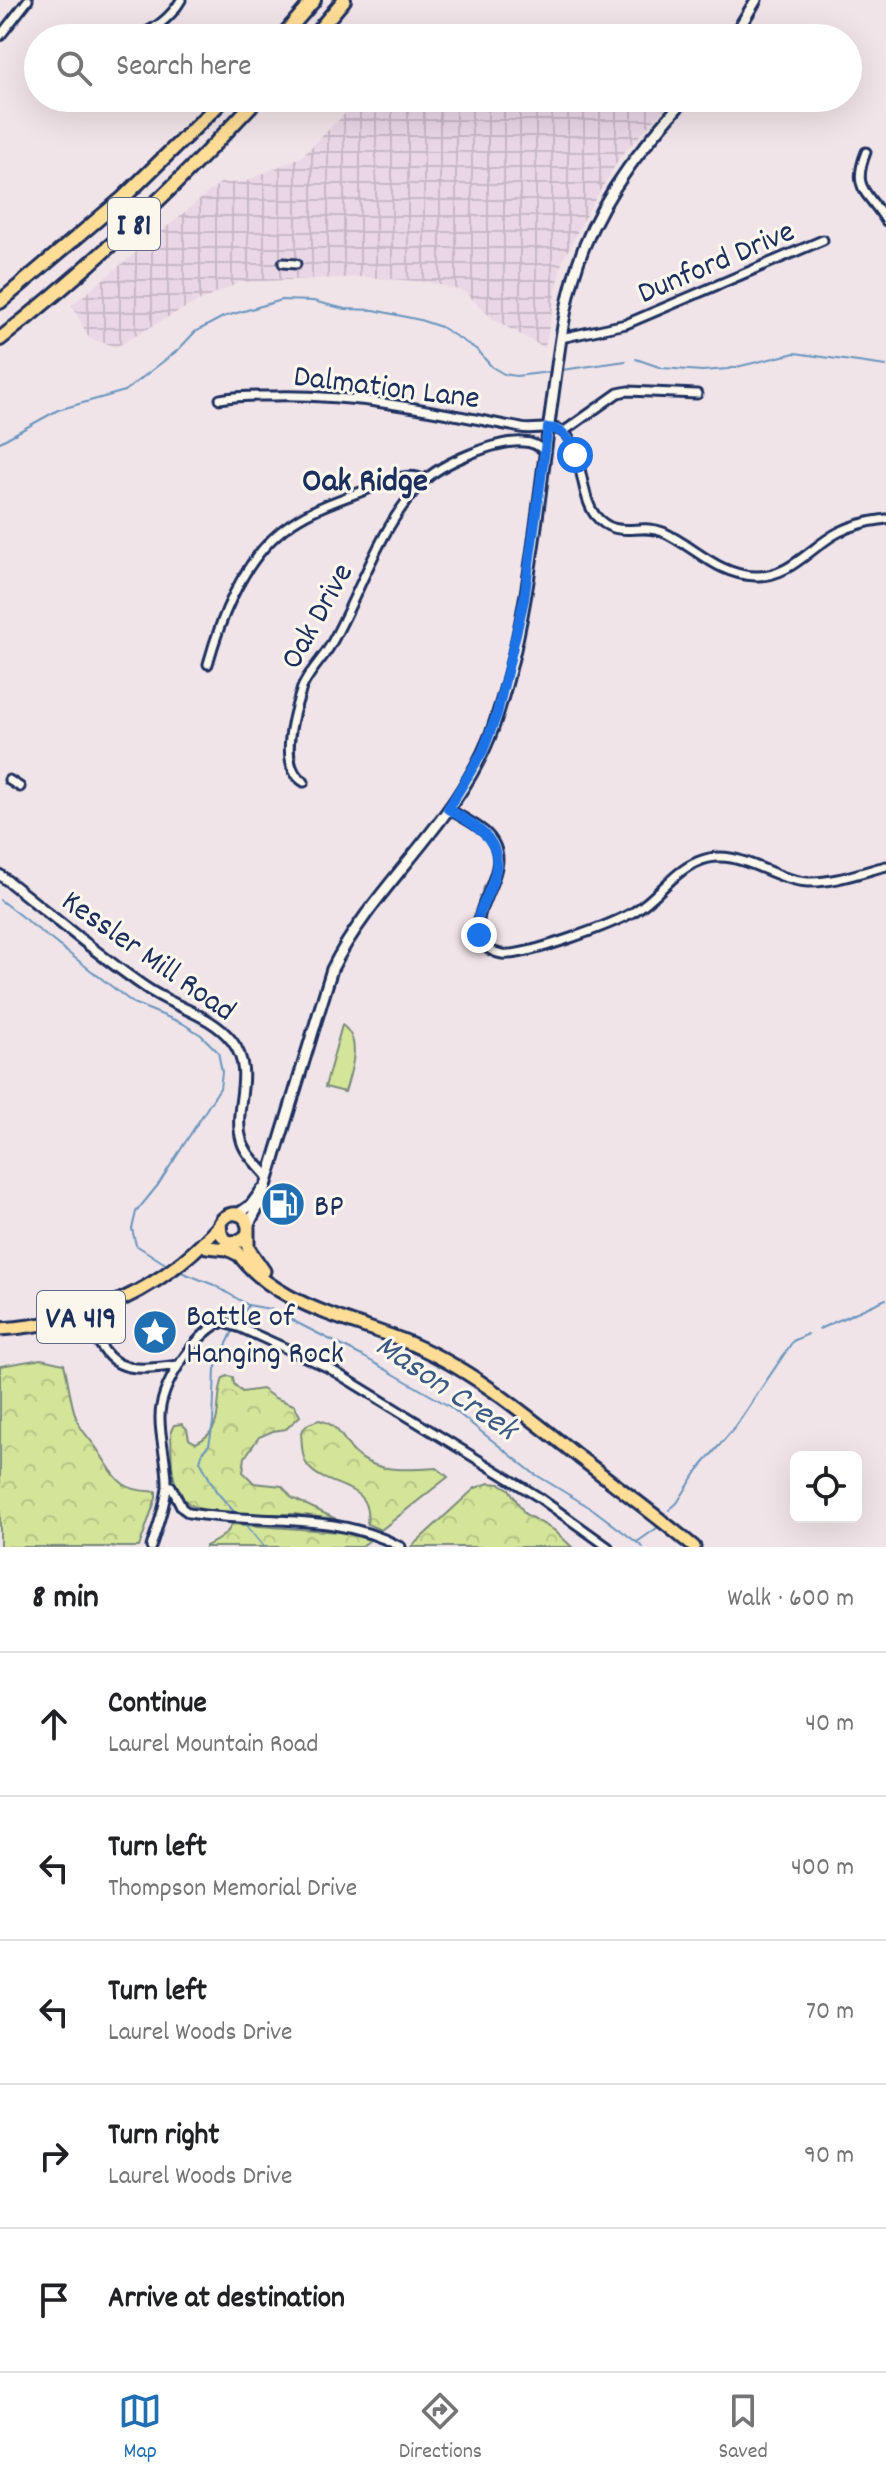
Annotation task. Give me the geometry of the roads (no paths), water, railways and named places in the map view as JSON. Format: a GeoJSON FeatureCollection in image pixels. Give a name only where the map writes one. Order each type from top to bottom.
{"type":"FeatureCollection","features":[{"type":"Feature","properties":{"kind":"highway"},"geometry":{"type":"LineString","coordinates":[[293,24],[314,0]]}},
{"type":"Feature","properties":{"kind":"highway"},"geometry":{"type":"LineString","coordinates":[[324,24],[344,0]]}},
{"type":"Feature","properties":{"kind":"highway","name":"I 81"},"geometry":{"type":"LineString","coordinates":[[0,302],[123,198],[211,112]]}},
{"type":"Feature","properties":{"kind":"highway","name":"I 81"},"geometry":{"type":"LineString","coordinates":[[0,339],[132,226],[244,112]]}},
{"type":"Feature","properties":{"kind":"main road"},"geometry":{"type":"LineString","coordinates":[[741,24],[753,1]]}},
{"type":"Feature","properties":{"kind":"main road"},"geometry":{"type":"LineString","coordinates":[[229,1241],[241,1241],[262,1199],[325,987],[337,960],[358,925],[448,809],[483,751],[497,714],[524,600],[561,338],[576,269],[599,214],[631,161],[674,112]]}},
{"type":"Feature","properties":{"kind":"main road"},"geometry":{"type":"LineString","coordinates":[[237,1254],[221,1234],[219,1226],[227,1216],[238,1214],[251,1205],[264,1187]]}},
{"type":"Feature","properties":{"kind":"main road"},"geometry":{"type":"LineString","coordinates":[[238,1214],[245,1218],[266,1274],[291,1296]]}},
{"type":"Feature","properties":{"kind":"main road","name":"VA 419"},"geometry":{"type":"LineString","coordinates":[[0,1329],[48,1325],[87,1315],[155,1283],[199,1251],[219,1226]]}},
{"type":"Feature","properties":{"kind":"main road","name":"VA 419"},"geometry":{"type":"LineString","coordinates":[[199,1251],[229,1241]]}},
{"type":"Feature","properties":{"kind":"main road"},"geometry":{"type":"LineString","coordinates":[[199,1251],[227,1249],[291,1296],[330,1315],[431,1353],[481,1383],[694,1547]]}},
{"type":"Feature","properties":{"kind":"street"},"geometry":{"type":"LineString","coordinates":[[0,36],[28,0]]}},
{"type":"Feature","properties":{"kind":"street"},"geometry":{"type":"LineString","coordinates":[[159,24],[181,0]]}},
{"type":"Feature","properties":{"kind":"street"},"geometry":{"type":"LineString","coordinates":[[866,152],[859,170],[859,180],[886,221]]}},
{"type":"Feature","properties":{"kind":"street","name":"Dunford Drive"},"geometry":{"type":"LineString","coordinates":[[561,338],[626,324],[823,240]]}},
{"type":"Feature","properties":{"kind":"street"},"geometry":{"type":"LineString","coordinates":[[283,263],[296,264]]}},
{"type":"Feature","properties":{"kind":"street"},"geometry":{"type":"LineString","coordinates":[[697,394],[618,393],[563,432],[572,446],[587,502],[599,519],[618,530],[662,532],[734,573],[756,577],[792,566],[841,531],[886,519]]}},
{"type":"Feature","properties":{"kind":"street","name":"Dalmation Lane"},"geometry":{"type":"LineString","coordinates":[[220,399],[244,394],[347,398],[398,404],[523,429],[548,428],[563,432]]}},
{"type":"Feature","properties":{"kind":"street","name":"Oak Drive"},"geometry":{"type":"LineString","coordinates":[[304,782],[292,771],[289,756],[301,689],[335,637],[388,530],[424,480],[437,470],[504,444],[531,443],[545,451]]}},
{"type":"Feature","properties":{"kind":"street","name":"Oak Drive"},"geometry":{"type":"LineString","coordinates":[[208,664],[243,576],[257,555],[280,532],[308,514],[383,483],[411,475],[424,480]]}},
{"type":"Feature","properties":{"kind":"street"},"geometry":{"type":"LineString","coordinates":[[9,780],[20,787]]}},
{"type":"Feature","properties":{"kind":"street"},"geometry":{"type":"LineString","coordinates":[[448,809],[483,830],[496,850],[496,877],[478,916],[477,928],[486,947],[503,954],[539,947],[620,919],[646,904],[688,867],[703,860],[717,857],[739,859],[782,877],[810,882],[886,866]]}},
{"type":"Feature","properties":{"kind":"street","name":"Kessler Mill Road"},"geometry":{"type":"LineString","coordinates":[[0,875],[148,989],[208,1020],[225,1033],[237,1048],[243,1066],[245,1087],[239,1126],[242,1143],[267,1176]]}},
{"type":"Feature","properties":{"kind":"street"},"geometry":{"type":"LineString","coordinates":[[87,1315],[97,1342],[114,1361],[138,1369],[178,1365]]}},
{"type":"Feature","properties":{"kind":"street"},"geometry":{"type":"LineString","coordinates":[[151,1547],[167,1485],[160,1408],[178,1365],[218,1323],[241,1328],[327,1367],[537,1496],[608,1547]]}},
{"type":"Feature","properties":{"kind":"street"},"geometry":{"type":"LineString","coordinates":[[167,1485],[171,1486],[182,1508],[189,1513],[243,1520],[303,1520],[343,1525],[401,1547]]}},
{"type":"Feature","properties":{"kind":"waterway"},"geometry":{"type":"LineString","coordinates":[[0,442],[58,410],[125,391],[178,350],[195,332],[223,317],[282,300],[313,301],[420,320],[441,327],[476,349],[492,367],[504,374],[516,376],[550,372]]}},
{"type":"Feature","properties":{"kind":"waterway"},"geometry":{"type":"LineString","coordinates":[[636,359],[662,368],[702,371],[728,369],[795,353],[886,366]]}},
{"type":"Feature","properties":{"kind":"waterway"},"geometry":{"type":"LineString","coordinates":[[562,370],[626,361]]}},
{"type":"Feature","properties":{"kind":"waterway","name":"Mason Creek"},"geometry":{"type":"LineString","coordinates":[[0,900],[133,1003],[182,1023],[201,1035],[218,1052],[222,1072],[220,1088],[158,1185],[136,1212],[132,1229],[136,1245],[167,1265]]}},
{"type":"Feature","properties":{"kind":"waterway","name":"Mason Creek"},"geometry":{"type":"LineString","coordinates":[[176,1270],[214,1285],[248,1305],[270,1309],[364,1357],[449,1406],[533,1473],[594,1510],[643,1547]]}},
{"type":"Feature","properties":{"kind":"waterway"},"geometry":{"type":"LineString","coordinates":[[819,1329],[886,1299]]}},
{"type":"Feature","properties":{"kind":"waterway"},"geometry":{"type":"LineString","coordinates":[[238,1322],[248,1306]]}},
{"type":"Feature","properties":{"kind":"waterway"},"geometry":{"type":"LineString","coordinates":[[233,1331],[215,1369],[213,1423],[209,1445],[200,1461],[216,1491],[236,1514]]}},
{"type":"Feature","properties":{"kind":"waterway"},"geometry":{"type":"LineString","coordinates":[[669,1510],[736,1426],[793,1341],[808,1334]]}},
{"type":"Feature","properties":{"kind":"waterway"},"geometry":{"type":"LineString","coordinates":[[246,1525],[264,1547]]}},
{"type":"Feature","properties":{"kind":"waterway"},"geometry":{"type":"LineString","coordinates":[[637,1542],[657,1528]]}},
{"type":"Feature","properties":{"kind":"place","name":"BP"},"geometry":{"type":"Point","coordinates":[283,1204]}},
{"type":"Feature","properties":{"kind":"place","name":"Battle of Hanging Rock"},"geometry":{"type":"Point","coordinates":[155,1332]}},
{"type":"Feature","properties":{"kind":"district","name":"Oak Ridge"},"geometry":{"type":"Point","coordinates":[365,478]}}]}
